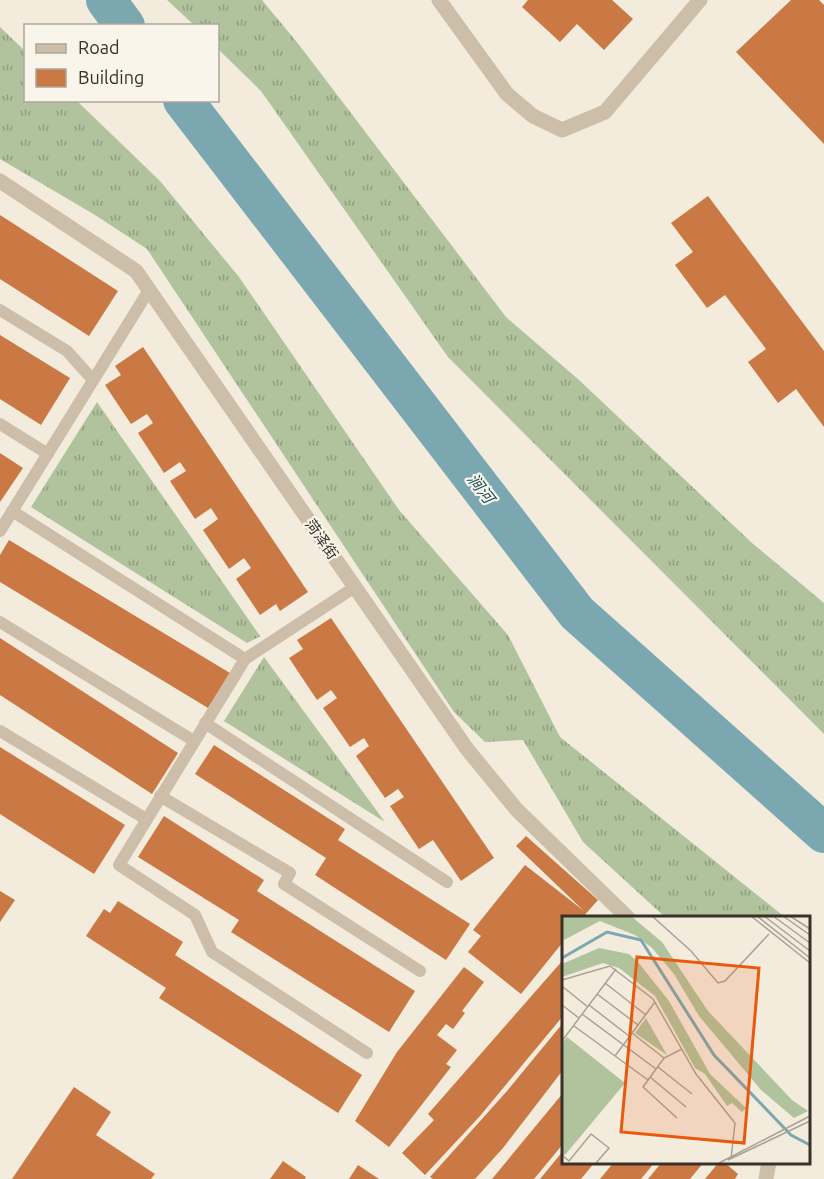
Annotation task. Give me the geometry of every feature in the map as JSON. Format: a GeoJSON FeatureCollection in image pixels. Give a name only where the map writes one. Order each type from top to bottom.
{"type":"FeatureCollection","features":[{"type":"Feature","properties":{"kind":"street"},"geometry":{"type":"LineString","coordinates":[[439,0],[507,94],[533,116],[562,130],[605,112],[700,0]]}},
{"type":"Feature","properties":{"kind":"street","name":"菏泽街"},"geometry":{"type":"LineString","coordinates":[[0,181],[136,271],[467,749],[517,810],[626,916]]}},
{"type":"Feature","properties":{"kind":"street"},"geometry":{"type":"LineString","coordinates":[[766,1179],[769,1164]]}},
{"type":"Feature","properties":{"kind":"lane"},"geometry":{"type":"LineString","coordinates":[[0,531],[149,290]]}},
{"type":"Feature","properties":{"kind":"lane"},"geometry":{"type":"LineString","coordinates":[[0,310],[67,351],[93,381]]}},
{"type":"Feature","properties":{"kind":"lane"},"geometry":{"type":"LineString","coordinates":[[0,424],[48,454]]}},
{"type":"Feature","properties":{"kind":"lane"},"geometry":{"type":"LineString","coordinates":[[12,511],[244,659]]}},
{"type":"Feature","properties":{"kind":"lane"},"geometry":{"type":"LineString","coordinates":[[355,587],[244,659],[119,865],[195,915],[212,952],[367,1053]]}},
{"type":"Feature","properties":{"kind":"lane"},"geometry":{"type":"LineString","coordinates":[[0,622],[194,741]]}},
{"type":"Feature","properties":{"kind":"lane"},"geometry":{"type":"LineString","coordinates":[[205,723],[447,882]]}},
{"type":"Feature","properties":{"kind":"lane"},"geometry":{"type":"LineString","coordinates":[[0,731],[146,819]]}},
{"type":"Feature","properties":{"kind":"lane"},"geometry":{"type":"LineString","coordinates":[[160,796],[290,873],[284,884],[420,971]]}},
{"type":"Feature","properties":{"kind":"green space"},"geometry":{"type":"Polygon","coordinates":[[[167,0],[262,0],[300,46],[506,317],[579,380],[752,543],[824,603],[824,734],[448,357],[261,91],[219,50],[219,24],[193,24],[167,0]]]}},
{"type":"Feature","properties":{"kind":"green space"},"geometry":{"type":"Polygon","coordinates":[[[0,27],[24,50],[24,102],[78,102],[160,181],[239,277],[399,510],[508,635],[560,737],[784,916],[664,916],[583,842],[523,740],[485,742],[454,712],[147,249],[95,215],[0,159],[0,27]]]}},
{"type":"Feature","properties":{"kind":"green space"},"geometry":{"type":"Polygon","coordinates":[[[97,402],[261,636],[247,643],[31,507],[97,402]]]}},
{"type":"Feature","properties":{"kind":"green space"},"geometry":{"type":"Polygon","coordinates":[[[264,657],[385,822],[224,721],[264,657]]]}},
{"type":"Feature","properties":{"kind":"building"},"geometry":{"type":"Polygon","coordinates":[[[528,0],[612,0],[633,19],[604,50],[577,24],[560,42],[522,7],[528,0]]]}},
{"type":"Feature","properties":{"kind":"building"},"geometry":{"type":"Polygon","coordinates":[[[791,0],[819,0],[824,5],[824,144],[736,52],[791,0]]]}},
{"type":"Feature","properties":{"kind":"building"},"geometry":{"type":"Polygon","coordinates":[[[708,196],[824,351],[824,427],[796,389],[778,403],[748,362],[766,349],[725,295],[707,308],[675,265],[693,252],[671,223],[708,196]]]}},
{"type":"Feature","properties":{"kind":"building"},"geometry":{"type":"Polygon","coordinates":[[[0,215],[118,291],[89,336],[0,279],[0,215]]]}},
{"type":"Feature","properties":{"kind":"building"},"geometry":{"type":"Polygon","coordinates":[[[0,335],[70,378],[41,425],[0,399],[0,335]]]}},
{"type":"Feature","properties":{"kind":"building"},"geometry":{"type":"Polygon","coordinates":[[[143,347],[308,592],[280,611],[276,604],[260,615],[236,579],[251,568],[244,558],[229,569],[203,530],[218,519],[211,508],[195,519],[170,481],[186,471],[180,462],[164,473],[138,433],[153,423],[147,414],[131,424],[105,385],[121,375],[115,366],[143,347]]]}},
{"type":"Feature","properties":{"kind":"building"},"geometry":{"type":"Polygon","coordinates":[[[0,453],[23,468],[0,502],[0,453]]]}},
{"type":"Feature","properties":{"kind":"building"},"geometry":{"type":"Polygon","coordinates":[[[9,540],[230,673],[208,708],[0,582],[0,555],[9,540]]]}},
{"type":"Feature","properties":{"kind":"building"},"geometry":{"type":"Polygon","coordinates":[[[331,618],[494,858],[461,881],[433,840],[419,849],[390,806],[404,797],[398,789],[385,798],[356,756],[369,746],[364,738],[350,747],[323,708],[337,698],[331,690],[317,700],[289,658],[303,649],[297,640],[331,618]]]}},
{"type":"Feature","properties":{"kind":"building"},"geometry":{"type":"Polygon","coordinates":[[[0,638],[178,753],[152,794],[0,695],[0,638]]]}},
{"type":"Feature","properties":{"kind":"building"},"geometry":{"type":"Polygon","coordinates":[[[214,745],[345,829],[338,840],[470,924],[446,960],[315,875],[326,858],[195,774],[214,745]]]}},
{"type":"Feature","properties":{"kind":"building"},"geometry":{"type":"Polygon","coordinates":[[[0,747],[125,825],[94,874],[0,814],[0,747]]]}},
{"type":"Feature","properties":{"kind":"building"},"geometry":{"type":"Polygon","coordinates":[[[164,816],[264,880],[257,891],[415,991],[389,1032],[231,932],[239,920],[138,857],[164,816]]]}},
{"type":"Feature","properties":{"kind":"building"},"geometry":{"type":"Polygon","coordinates":[[[526,836],[598,900],[584,916],[562,916],[562,943],[521,994],[468,952],[481,936],[473,930],[525,865],[584,911],[516,846],[526,836]]]}},
{"type":"Feature","properties":{"kind":"building"},"geometry":{"type":"Polygon","coordinates":[[[0,891],[15,900],[0,922],[0,891]]]}},
{"type":"Feature","properties":{"kind":"building"},"geometry":{"type":"Polygon","coordinates":[[[118,901],[183,942],[175,955],[362,1075],[338,1113],[159,998],[166,988],[86,936],[104,909],[110,913],[118,901]]]}},
{"type":"Feature","properties":{"kind":"building"},"geometry":{"type":"Polygon","coordinates":[[[562,961],[562,1017],[480,1116],[425,1175],[402,1153],[434,1120],[428,1114],[562,961]]]}},
{"type":"Feature","properties":{"kind":"building"},"geometry":{"type":"Polygon","coordinates":[[[464,967],[484,982],[462,1011],[465,1013],[453,1029],[446,1024],[437,1035],[457,1050],[446,1064],[451,1067],[389,1147],[355,1121],[397,1052],[464,967]]]}},
{"type":"Feature","properties":{"kind":"building"},"geometry":{"type":"Polygon","coordinates":[[[562,1024],[562,1071],[503,1148],[475,1179],[433,1179],[430,1177],[507,1091],[562,1024]]]}},
{"type":"Feature","properties":{"kind":"building"},"geometry":{"type":"Polygon","coordinates":[[[74,1087],[111,1112],[96,1135],[155,1174],[151,1179],[12,1179],[74,1087]]]}},
{"type":"Feature","properties":{"kind":"building"},"geometry":{"type":"Polygon","coordinates":[[[562,1094],[562,1145],[534,1179],[492,1179],[562,1094]]]}},
{"type":"Feature","properties":{"kind":"building"},"geometry":{"type":"Polygon","coordinates":[[[562,1152],[562,1164],[593,1164],[581,1179],[540,1179],[562,1152]]]}},
{"type":"Feature","properties":{"kind":"building"},"geometry":{"type":"Polygon","coordinates":[[[283,1161],[306,1177],[305,1179],[270,1179],[283,1161]]]}},
{"type":"Feature","properties":{"kind":"building"},"geometry":{"type":"Polygon","coordinates":[[[612,1164],[653,1164],[641,1179],[600,1179],[612,1164]]]}},
{"type":"Feature","properties":{"kind":"building"},"geometry":{"type":"Polygon","coordinates":[[[660,1164],[702,1164],[690,1179],[648,1179],[660,1164]]]}},
{"type":"Feature","properties":{"kind":"building"},"geometry":{"type":"Polygon","coordinates":[[[717,1164],[726,1164],[738,1174],[735,1179],[705,1179],[717,1164]]]}},
{"type":"Feature","properties":{"kind":"building"},"geometry":{"type":"Polygon","coordinates":[[[358,1165],[379,1179],[349,1179],[358,1165]]]}},
{"type":"Feature","properties":{"kind":"waterway","name":"涧河"},"geometry":{"type":"LineString","coordinates":[[106,0],[124,24]]}},
{"type":"Feature","properties":{"kind":"waterway","name":"涧河"},"geometry":{"type":"LineString","coordinates":[[185,102],[577,613],[824,833]]}}]}
